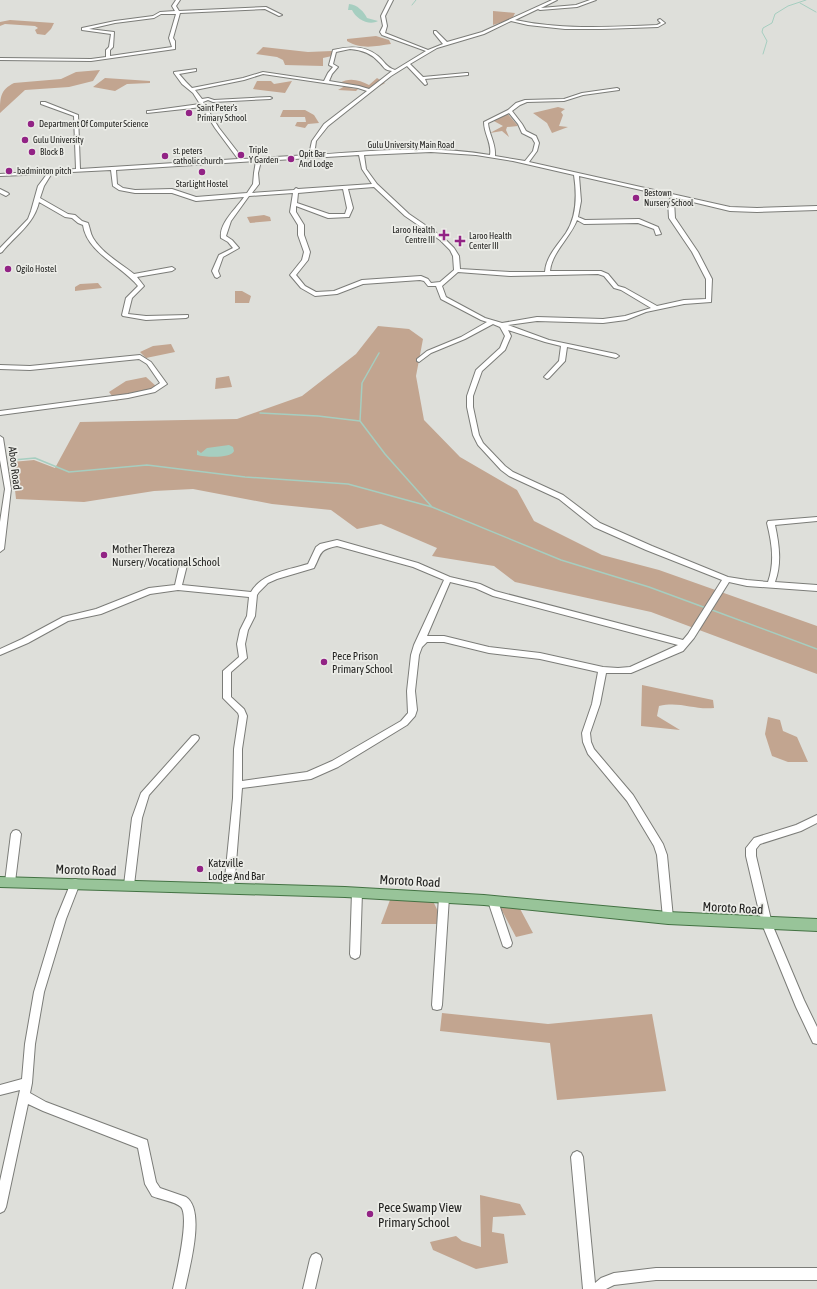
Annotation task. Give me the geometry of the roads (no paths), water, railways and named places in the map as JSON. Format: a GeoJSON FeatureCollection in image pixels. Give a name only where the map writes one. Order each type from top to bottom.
{"type":"FeatureCollection","features":[{"type":"Feature","properties":{"kind":"main road","name":"Moroto Road"},"geometry":{"type":"LineString","coordinates":[[5,882],[357,892],[493,901],[668,918],[767,924],[817,925]]}},
{"type":"Feature","properties":{"kind":"street"},"geometry":{"type":"LineString","coordinates":[[0,59],[67,61],[108,58],[174,47],[171,38],[178,13],[174,6],[178,0]]}},
{"type":"Feature","properties":{"kind":"street"},"geometry":{"type":"LineString","coordinates":[[391,0],[383,16],[385,26],[382,32],[383,34],[428,51]]}},
{"type":"Feature","properties":{"kind":"street"},"geometry":{"type":"LineString","coordinates":[[312,156],[314,142],[326,125],[369,90],[396,71],[428,51],[477,35],[555,0]]}},
{"type":"Feature","properties":{"kind":"street"},"geometry":{"type":"LineString","coordinates":[[537,9],[577,6],[594,0]]}},
{"type":"Feature","properties":{"kind":"street"},"geometry":{"type":"LineString","coordinates":[[108,58],[108,50],[111,46],[113,33],[95,32],[84,29],[115,22],[154,17],[160,13],[263,8],[269,9],[280,15]]}},
{"type":"Feature","properties":{"kind":"street"},"geometry":{"type":"LineString","coordinates":[[510,20],[555,28],[596,30],[658,26],[663,23],[660,20]]}},
{"type":"Feature","properties":{"kind":"street"},"geometry":{"type":"LineString","coordinates":[[435,32],[446,44]]}},
{"type":"Feature","properties":{"kind":"street"},"geometry":{"type":"LineString","coordinates":[[326,82],[330,73],[336,67],[331,65],[334,51],[354,47],[378,57],[387,69],[396,71]]}},
{"type":"Feature","properties":{"kind":"street"},"geometry":{"type":"LineString","coordinates":[[408,64],[422,78],[425,84]]}},
{"type":"Feature","properties":{"kind":"street"},"geometry":{"type":"LineString","coordinates":[[194,70],[176,73],[203,103],[217,128],[242,160]]}},
{"type":"Feature","properties":{"kind":"street"},"geometry":{"type":"LineString","coordinates":[[192,89],[244,79],[261,73],[359,87],[369,90]]}},
{"type":"Feature","properties":{"kind":"street"},"geometry":{"type":"LineString","coordinates":[[422,78],[466,74]]}},
{"type":"Feature","properties":{"kind":"street"},"geometry":{"type":"LineString","coordinates":[[492,157],[494,146],[486,127],[486,122],[510,111],[518,104],[527,101],[564,100],[582,94],[618,89]]}},
{"type":"Feature","properties":{"kind":"street"},"geometry":{"type":"LineString","coordinates":[[149,112],[203,103],[208,99],[213,101],[270,98]]}},
{"type":"Feature","properties":{"kind":"street"},"geometry":{"type":"LineString","coordinates":[[43,103],[76,114],[78,170]]}},
{"type":"Feature","properties":{"kind":"street"},"geometry":{"type":"LineString","coordinates":[[510,111],[524,132],[534,138],[537,143],[535,151],[526,163]]}},
{"type":"Feature","properties":{"kind":"street","name":"Gulu University Main Road"},"geometry":{"type":"LineString","coordinates":[[0,175],[50,171],[202,164],[242,160],[361,153],[431,151],[492,157],[526,163],[738,210],[817,208]]}},
{"type":"Feature","properties":{"kind":"street"},"geometry":{"type":"LineString","coordinates":[[361,153],[364,169],[375,185],[407,215],[442,239],[452,249],[456,256],[457,270]]}},
{"type":"Feature","properties":{"kind":"street"},"geometry":{"type":"LineString","coordinates":[[216,276],[215,271],[221,256],[236,248],[230,241],[223,237],[224,232],[232,215],[256,184],[256,173],[259,160]]}},
{"type":"Feature","properties":{"kind":"street"},"geometry":{"type":"LineString","coordinates":[[114,168],[115,185],[122,189],[135,191],[172,191],[196,199],[375,185]]}},
{"type":"Feature","properties":{"kind":"street"},"geometry":{"type":"LineString","coordinates":[[0,251],[31,218],[41,185],[48,178],[50,171]]}},
{"type":"Feature","properties":{"kind":"street"},"geometry":{"type":"LineString","coordinates":[[547,274],[550,262],[572,227],[575,217],[579,193],[576,174]]}},
{"type":"Feature","properties":{"kind":"street"},"geometry":{"type":"LineString","coordinates":[[295,204],[328,216],[346,217],[348,216],[350,208],[345,188]]}},
{"type":"Feature","properties":{"kind":"street"},"geometry":{"type":"LineString","coordinates":[[296,190],[293,212],[301,225],[301,235],[306,245],[306,252],[304,260],[293,275],[303,287],[311,293],[335,293],[362,282],[419,278],[425,279],[430,285],[440,284],[457,270],[547,274],[602,273],[616,287],[623,289],[656,308]]}},
{"type":"Feature","properties":{"kind":"street"},"geometry":{"type":"LineString","coordinates":[[0,191],[6,194]]}},
{"type":"Feature","properties":{"kind":"street"},"geometry":{"type":"LineString","coordinates":[[501,325],[537,319],[603,321],[626,318],[656,308],[684,302],[709,300],[709,278],[671,215],[671,201],[675,197]]}},
{"type":"Feature","properties":{"kind":"street"},"geometry":{"type":"LineString","coordinates":[[38,199],[66,216],[73,216],[80,222],[86,224],[86,231],[92,242],[133,276],[141,286],[129,298],[125,315],[146,318],[186,316]]}},
{"type":"Feature","properties":{"kind":"street"},"geometry":{"type":"LineString","coordinates":[[575,217],[584,222],[639,221],[656,228],[658,234]]}},
{"type":"Feature","properties":{"kind":"street"},"geometry":{"type":"LineString","coordinates":[[133,276],[172,269]]}},
{"type":"Feature","properties":{"kind":"street"},"geometry":{"type":"LineString","coordinates":[[440,284],[441,295],[446,301],[489,323],[512,328],[564,345],[616,356]]}},
{"type":"Feature","properties":{"kind":"street"},"geometry":{"type":"LineString","coordinates":[[512,328],[517,322]]}},
{"type":"Feature","properties":{"kind":"street"},"geometry":{"type":"LineString","coordinates":[[419,360],[429,352],[463,338],[489,323]]}},
{"type":"Feature","properties":{"kind":"street"},"geometry":{"type":"LineString","coordinates":[[501,325],[508,336],[503,349],[478,370],[470,396],[470,407],[476,435],[480,444],[511,474],[561,497],[597,525],[649,548],[727,579],[747,583],[817,588]]}},
{"type":"Feature","properties":{"kind":"street"},"geometry":{"type":"LineString","coordinates":[[547,377],[562,361],[564,345]]}},
{"type":"Feature","properties":{"kind":"street"},"geometry":{"type":"LineString","coordinates":[[0,367],[30,368],[140,357],[149,363],[164,384],[153,391],[0,413]]}},
{"type":"Feature","properties":{"kind":"street","name":"Aboo Road"},"geometry":{"type":"LineString","coordinates":[[0,438],[8,489],[0,549]]}},
{"type":"Feature","properties":{"kind":"street"},"geometry":{"type":"LineString","coordinates":[[771,584],[776,569],[775,543],[771,523],[817,519]]}},
{"type":"Feature","properties":{"kind":"street"},"geometry":{"type":"LineString","coordinates":[[229,888],[237,784],[238,749],[243,716],[241,710],[227,698],[226,676],[231,666],[243,658],[241,644],[244,630],[251,616],[253,595],[260,585],[265,581],[287,572],[311,566],[319,549],[323,546],[337,543],[415,565],[448,579],[477,586],[494,593],[685,644]]}},
{"type":"Feature","properties":{"kind":"street"},"geometry":{"type":"LineString","coordinates":[[178,587],[183,565]]}},
{"type":"Feature","properties":{"kind":"street"},"geometry":{"type":"LineString","coordinates":[[237,784],[308,776],[335,764],[404,723],[412,714],[413,710],[411,691],[413,666],[420,642],[448,579]]}},
{"type":"Feature","properties":{"kind":"street"},"geometry":{"type":"LineString","coordinates":[[420,642],[430,639],[444,639],[489,650],[546,658],[603,670],[618,672],[631,670],[675,653],[685,644],[727,579]]}},
{"type":"Feature","properties":{"kind":"street"},"geometry":{"type":"LineString","coordinates":[[0,652],[25,641],[66,619],[98,612],[149,591],[178,587],[253,595]]}},
{"type":"Feature","properties":{"kind":"street"},"geometry":{"type":"LineString","coordinates":[[603,670],[596,704],[586,733],[587,742],[591,751],[630,798],[658,844],[662,855],[668,918]]}},
{"type":"Feature","properties":{"kind":"street"},"geometry":{"type":"LineString","coordinates":[[128,885],[137,818],[145,793],[194,738]]}},
{"type":"Feature","properties":{"kind":"street"},"geometry":{"type":"LineString","coordinates":[[817,819],[798,828],[768,837],[753,844],[751,856],[767,924],[800,1003],[817,1039]]}},
{"type":"Feature","properties":{"kind":"street"},"geometry":{"type":"LineString","coordinates":[[5,882],[16,834]]}},
{"type":"Feature","properties":{"kind":"street"},"geometry":{"type":"LineString","coordinates":[[0,1207],[27,1083],[30,1044],[39,992],[61,919],[75,883]]}},
{"type":"Feature","properties":{"kind":"street"},"geometry":{"type":"LineString","coordinates":[[355,954],[357,892]]}},
{"type":"Feature","properties":{"kind":"street"},"geometry":{"type":"LineString","coordinates":[[437,1005],[444,897]]}},
{"type":"Feature","properties":{"kind":"street"},"geometry":{"type":"LineString","coordinates":[[493,901],[507,943]]}},
{"type":"Feature","properties":{"kind":"street"},"geometry":{"type":"LineString","coordinates":[[0,1090],[27,1083]]}},
{"type":"Feature","properties":{"kind":"street"},"geometry":{"type":"LineString","coordinates":[[24,1096],[43,1106],[143,1144],[152,1184],[156,1192],[186,1204],[190,1212],[190,1226],[179,1289]]}},
{"type":"Feature","properties":{"kind":"street"},"geometry":{"type":"LineString","coordinates":[[577,1157],[589,1289]]}},
{"type":"Feature","properties":{"kind":"street"},"geometry":{"type":"LineString","coordinates":[[309,1289],[316,1259]]}},
{"type":"Feature","properties":{"kind":"street"},"geometry":{"type":"LineString","coordinates":[[597,1289],[605,1282],[614,1279],[656,1274],[817,1274]]}},
{"type":"Feature","properties":{"kind":"waterway"},"geometry":{"type":"LineString","coordinates":[[412,5],[416,0]]}},
{"type":"Feature","properties":{"kind":"waterway"},"geometry":{"type":"LineString","coordinates":[[763,54],[767,41],[762,32],[763,28],[772,23],[775,14],[788,6],[806,0]]}},
{"type":"Feature","properties":{"kind":"waterway"},"geometry":{"type":"LineString","coordinates":[[800,3],[816,12]]}},
{"type":"Feature","properties":{"kind":"waterway"},"geometry":{"type":"LineString","coordinates":[[360,421],[362,383],[379,353]]}},
{"type":"Feature","properties":{"kind":"waterway"},"geometry":{"type":"LineString","coordinates":[[260,413],[318,416],[360,421]]}},
{"type":"Feature","properties":{"kind":"waterway"},"geometry":{"type":"LineString","coordinates":[[360,421],[385,454],[432,507]]}},
{"type":"Feature","properties":{"kind":"waterway"},"geometry":{"type":"LineString","coordinates":[[13,460],[35,458],[69,472],[147,465],[245,477],[348,484],[432,507]]}},
{"type":"Feature","properties":{"kind":"waterway"},"geometry":{"type":"LineString","coordinates":[[432,507],[561,560],[649,587],[706,608]]}},
{"type":"Feature","properties":{"kind":"waterway"},"geometry":{"type":"LineString","coordinates":[[712,610],[817,649]]}},
{"type":"Feature","properties":{"kind":"place","name":"Saint Peter's Primary School"},"geometry":{"type":"Point","coordinates":[189,113]}},
{"type":"Feature","properties":{"kind":"place","name":"Department Of Computer Science"},"geometry":{"type":"Point","coordinates":[31,124]}},
{"type":"Feature","properties":{"kind":"place","name":"Gulu University"},"geometry":{"type":"Point","coordinates":[25,140]}},
{"type":"Feature","properties":{"kind":"place","name":"Block B"},"geometry":{"type":"Point","coordinates":[32,152]}},
{"type":"Feature","properties":{"kind":"place","name":"Triple Y Garden"},"geometry":{"type":"Point","coordinates":[241,155]}},
{"type":"Feature","properties":{"kind":"place","name":"st. peters catholic church"},"geometry":{"type":"Point","coordinates":[165,156]}},
{"type":"Feature","properties":{"kind":"place","name":"Opit Bar And Lodge"},"geometry":{"type":"Point","coordinates":[291,159]}},
{"type":"Feature","properties":{"kind":"place","name":"badminton pitch"},"geometry":{"type":"Point","coordinates":[9,171]}},
{"type":"Feature","properties":{"kind":"place","name":"StarLight Hostel"},"geometry":{"type":"Point","coordinates":[202,172]}},
{"type":"Feature","properties":{"kind":"place","name":"Bestown Nursery School"},"geometry":{"type":"Point","coordinates":[636,198]}},
{"type":"Feature","properties":{"kind":"place","name":"Laroo Health Centre III"},"geometry":{"type":"Point","coordinates":[444,235]}},
{"type":"Feature","properties":{"kind":"place","name":"Laroo Health Center III"},"geometry":{"type":"Point","coordinates":[460,241]}},
{"type":"Feature","properties":{"kind":"place","name":"Ogilo Hostel"},"geometry":{"type":"Point","coordinates":[8,269]}},
{"type":"Feature","properties":{"kind":"place","name":"Mother Thereza Nursery/Vocational School"},"geometry":{"type":"Point","coordinates":[104,555]}},
{"type":"Feature","properties":{"kind":"place","name":"Pece Prison Primary School"},"geometry":{"type":"Point","coordinates":[324,662]}},
{"type":"Feature","properties":{"kind":"place","name":"Katzville Lodge And Bar"},"geometry":{"type":"Point","coordinates":[200,869]}},
{"type":"Feature","properties":{"kind":"place","name":"Pece Swamp View Primary School"},"geometry":{"type":"Point","coordinates":[370,1214]}}]}
